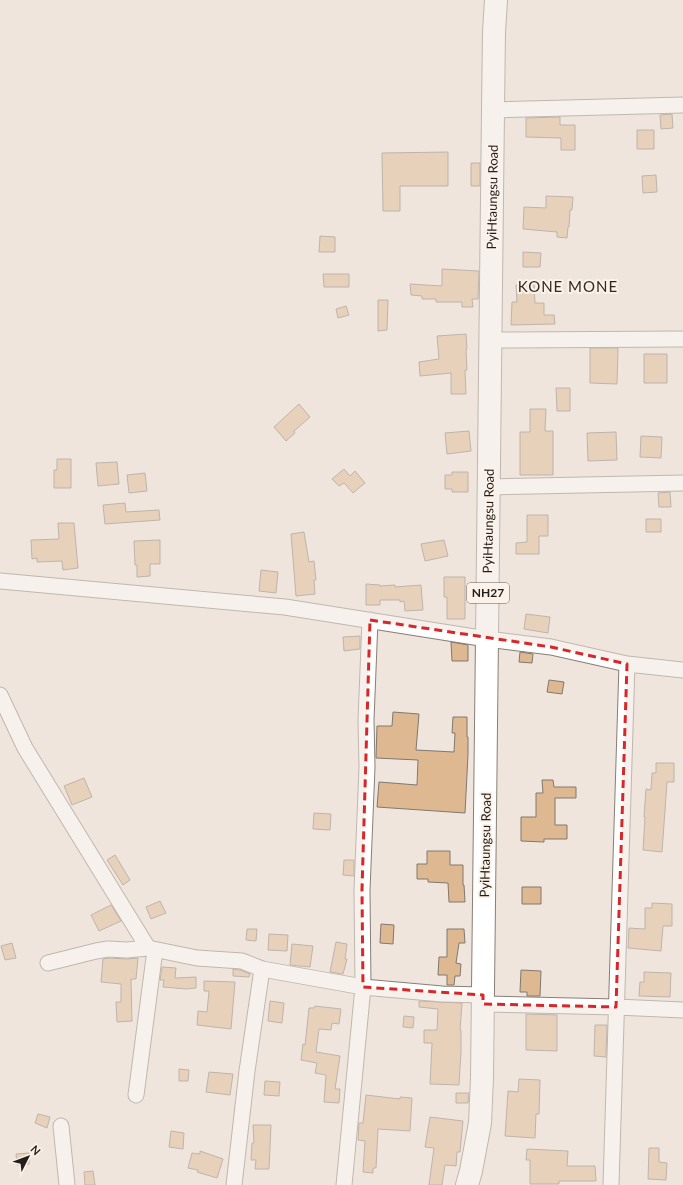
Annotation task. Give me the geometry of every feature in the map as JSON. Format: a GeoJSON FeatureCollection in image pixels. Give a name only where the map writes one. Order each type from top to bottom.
{"type":"FeatureCollection","features":[{"type":"Feature","properties":{"kind":"highway","name":"PyiHtaungsu Road"},"geometry":{"type":"LineString","coordinates":[[467,1185],[480,1123],[483,1000],[494,32],[496,0]]}},
{"type":"Feature","properties":{"kind":"street"},"geometry":{"type":"LineString","coordinates":[[493,110],[683,105]]}},
{"type":"Feature","properties":{"kind":"street"},"geometry":{"type":"LineString","coordinates":[[490,340],[683,339]]}},
{"type":"Feature","properties":{"kind":"street"},"geometry":{"type":"LineString","coordinates":[[489,487],[683,483]]}},
{"type":"Feature","properties":{"kind":"street"},"geometry":{"type":"LineString","coordinates":[[0,582],[285,607],[487,640],[551,647],[627,664],[683,670]]}},
{"type":"Feature","properties":{"kind":"street"},"geometry":{"type":"LineString","coordinates":[[344,1185],[363,987],[362,890],[368,767],[366,720],[370,620]]}},
{"type":"Feature","properties":{"kind":"street"},"geometry":{"type":"LineString","coordinates":[[611,1185],[627,664]]}},
{"type":"Feature","properties":{"kind":"street"},"geometry":{"type":"LineString","coordinates":[[0,695],[25,748],[151,949],[136,1095]]}},
{"type":"Feature","properties":{"kind":"street"},"geometry":{"type":"LineString","coordinates":[[48,963],[108,949],[151,949],[196,958],[242,961],[262,969],[363,987],[442,994],[483,1000],[683,1010]]}},
{"type":"Feature","properties":{"kind":"street"},"geometry":{"type":"LineString","coordinates":[[234,1185],[247,1071],[262,969]]}},
{"type":"Feature","properties":{"kind":"street"},"geometry":{"type":"LineString","coordinates":[[61,1126],[66,1185]]}},
{"type":"Feature","properties":{"kind":"highlighted area"},"geometry":{"type":"Polygon","coordinates":[[[370,620],[551,647],[627,664],[616,1007],[483,1004],[483,995],[363,987],[362,890],[370,620]]]}},
{"type":"Feature","properties":{"kind":"building"},"geometry":{"type":"Polygon","coordinates":[[[672,114],[673,128],[661,129],[660,115],[672,114]]]}},
{"type":"Feature","properties":{"kind":"building"},"geometry":{"type":"Polygon","coordinates":[[[560,117],[560,125],[575,125],[575,150],[561,150],[561,138],[526,137],[526,118],[560,117]]]}},
{"type":"Feature","properties":{"kind":"building"},"geometry":{"type":"Polygon","coordinates":[[[637,130],[654,130],[654,149],[637,149],[637,130]]]}},
{"type":"Feature","properties":{"kind":"building"},"geometry":{"type":"Polygon","coordinates":[[[448,152],[448,186],[400,186],[400,211],[383,211],[382,153],[448,152]]]}},
{"type":"Feature","properties":{"kind":"building"},"geometry":{"type":"Polygon","coordinates":[[[471,163],[480,163],[480,186],[471,186],[471,163]]]}},
{"type":"Feature","properties":{"kind":"building"},"geometry":{"type":"Polygon","coordinates":[[[656,175],[657,192],[643,193],[642,176],[656,175]]]}},
{"type":"Feature","properties":{"kind":"building"},"geometry":{"type":"Polygon","coordinates":[[[546,196],[573,197],[567,238],[557,237],[557,232],[523,229],[524,207],[546,208],[546,196]]]}},
{"type":"Feature","properties":{"kind":"building"},"geometry":{"type":"Polygon","coordinates":[[[320,236],[335,237],[335,252],[319,252],[320,236]]]}},
{"type":"Feature","properties":{"kind":"building"},"geometry":{"type":"Polygon","coordinates":[[[523,252],[541,253],[540,267],[523,267],[523,252]]]}},
{"type":"Feature","properties":{"kind":"building"},"geometry":{"type":"Polygon","coordinates":[[[442,269],[479,271],[478,299],[472,299],[473,307],[462,307],[462,302],[436,302],[436,299],[422,299],[422,296],[411,295],[410,284],[442,286],[442,269]]]}},
{"type":"Feature","properties":{"kind":"building"},"geometry":{"type":"Polygon","coordinates":[[[323,274],[349,274],[349,287],[324,287],[323,274]]]}},
{"type":"Feature","properties":{"kind":"building"},"geometry":{"type":"Polygon","coordinates":[[[534,284],[535,303],[544,303],[544,315],[554,315],[555,324],[511,325],[512,302],[517,302],[516,285],[534,284]]]}},
{"type":"Feature","properties":{"kind":"building"},"geometry":{"type":"Polygon","coordinates":[[[378,300],[388,300],[387,330],[378,331],[378,300]]]}},
{"type":"Feature","properties":{"kind":"building"},"geometry":{"type":"Polygon","coordinates":[[[346,306],[349,315],[338,318],[336,309],[346,306]]]}},
{"type":"Feature","properties":{"kind":"building"},"geometry":{"type":"Polygon","coordinates":[[[466,334],[466,394],[451,394],[451,373],[420,376],[419,362],[439,359],[437,336],[466,334]]]}},
{"type":"Feature","properties":{"kind":"building"},"geometry":{"type":"Polygon","coordinates":[[[590,348],[618,348],[617,384],[590,383],[590,348]]]}},
{"type":"Feature","properties":{"kind":"building"},"geometry":{"type":"Polygon","coordinates":[[[644,354],[667,354],[667,383],[644,383],[644,354]]]}},
{"type":"Feature","properties":{"kind":"building"},"geometry":{"type":"Polygon","coordinates":[[[556,388],[570,388],[570,411],[557,411],[556,388]]]}},
{"type":"Feature","properties":{"kind":"building"},"geometry":{"type":"Polygon","coordinates":[[[299,404],[310,417],[294,431],[295,433],[286,441],[274,427],[299,404]]]}},
{"type":"Feature","properties":{"kind":"building"},"geometry":{"type":"Polygon","coordinates":[[[530,409],[546,409],[545,431],[553,431],[553,475],[520,475],[520,432],[530,432],[530,409]]]}},
{"type":"Feature","properties":{"kind":"building"},"geometry":{"type":"Polygon","coordinates":[[[469,431],[471,451],[447,454],[445,433],[469,431]]]}},
{"type":"Feature","properties":{"kind":"building"},"geometry":{"type":"Polygon","coordinates":[[[616,432],[617,460],[588,461],[587,433],[616,432]]]}},
{"type":"Feature","properties":{"kind":"building"},"geometry":{"type":"Polygon","coordinates":[[[641,436],[662,437],[661,458],[640,457],[641,436]]]}},
{"type":"Feature","properties":{"kind":"building"},"geometry":{"type":"Polygon","coordinates":[[[57,459],[71,459],[71,488],[54,488],[54,470],[57,470],[57,459]]]}},
{"type":"Feature","properties":{"kind":"building"},"geometry":{"type":"Polygon","coordinates":[[[117,462],[119,484],[98,486],[96,463],[117,462]]]}},
{"type":"Feature","properties":{"kind":"building"},"geometry":{"type":"Polygon","coordinates":[[[344,469],[350,476],[355,471],[365,483],[353,493],[344,483],[339,486],[332,479],[344,469]]]}},
{"type":"Feature","properties":{"kind":"building"},"geometry":{"type":"Polygon","coordinates":[[[452,472],[468,472],[468,492],[452,492],[452,489],[445,489],[445,475],[452,475],[452,472]]]}},
{"type":"Feature","properties":{"kind":"building"},"geometry":{"type":"Polygon","coordinates":[[[145,473],[147,491],[129,493],[127,475],[145,473]]]}},
{"type":"Feature","properties":{"kind":"building"},"geometry":{"type":"Polygon","coordinates":[[[670,492],[671,507],[659,507],[658,493],[670,492]]]}},
{"type":"Feature","properties":{"kind":"building"},"geometry":{"type":"Polygon","coordinates":[[[125,503],[126,512],[159,510],[160,520],[105,524],[103,505],[125,503]]]}},
{"type":"Feature","properties":{"kind":"building"},"geometry":{"type":"Polygon","coordinates":[[[527,515],[548,515],[548,536],[539,536],[539,554],[516,554],[516,543],[527,542],[527,515]]]}},
{"type":"Feature","properties":{"kind":"building"},"geometry":{"type":"Polygon","coordinates":[[[646,519],[661,519],[661,532],[646,532],[646,519]]]}},
{"type":"Feature","properties":{"kind":"building"},"geometry":{"type":"Polygon","coordinates":[[[58,523],[74,523],[78,568],[63,570],[62,561],[37,562],[37,558],[32,559],[31,540],[59,539],[58,523]]]}},
{"type":"Feature","properties":{"kind":"building"},"geometry":{"type":"Polygon","coordinates":[[[304,532],[309,562],[314,561],[316,580],[314,580],[315,594],[296,596],[291,534],[304,532]]]}},
{"type":"Feature","properties":{"kind":"building"},"geometry":{"type":"Polygon","coordinates":[[[160,540],[160,564],[150,564],[150,576],[137,577],[134,541],[160,540]]]}},
{"type":"Feature","properties":{"kind":"building"},"geometry":{"type":"Polygon","coordinates":[[[444,540],[448,556],[425,561],[421,544],[444,540]]]}},
{"type":"Feature","properties":{"kind":"building"},"geometry":{"type":"Polygon","coordinates":[[[261,570],[278,572],[276,593],[259,591],[261,570]]]}},
{"type":"Feature","properties":{"kind":"building"},"geometry":{"type":"Polygon","coordinates":[[[444,577],[465,577],[465,619],[447,619],[447,597],[444,597],[444,577]]]}},
{"type":"Feature","properties":{"kind":"building"},"geometry":{"type":"Polygon","coordinates":[[[366,584],[380,586],[395,585],[395,587],[421,585],[423,610],[405,611],[404,601],[400,602],[400,600],[380,600],[380,605],[366,605],[366,584]]]}},
{"type":"Feature","properties":{"kind":"building"},"geometry":{"type":"Polygon","coordinates":[[[526,614],[550,617],[548,633],[524,629],[526,614]]]}},
{"type":"Feature","properties":{"kind":"building"},"geometry":{"type":"Polygon","coordinates":[[[360,636],[360,649],[344,651],[343,637],[360,636]]]}},
{"type":"Feature","properties":{"kind":"building"},"geometry":{"type":"Polygon","coordinates":[[[451,642],[468,645],[468,661],[452,661],[451,642]]]}},
{"type":"Feature","properties":{"kind":"building"},"geometry":{"type":"Polygon","coordinates":[[[520,652],[533,654],[532,663],[519,662],[520,652]]]}},
{"type":"Feature","properties":{"kind":"building"},"geometry":{"type":"Polygon","coordinates":[[[549,680],[564,682],[562,694],[547,692],[549,680]]]}},
{"type":"Feature","properties":{"kind":"building"},"geometry":{"type":"Polygon","coordinates":[[[393,712],[419,714],[416,750],[454,752],[455,733],[452,733],[453,717],[467,717],[468,755],[465,813],[377,807],[379,782],[417,785],[418,760],[376,758],[377,726],[392,726],[393,712]]]}},
{"type":"Feature","properties":{"kind":"building"},"geometry":{"type":"Polygon","coordinates":[[[656,763],[674,763],[674,782],[667,782],[662,852],[643,850],[646,789],[651,790],[652,773],[656,773],[656,763]]]}},
{"type":"Feature","properties":{"kind":"building"},"geometry":{"type":"Polygon","coordinates":[[[84,778],[92,797],[72,805],[64,786],[84,778]]]}},
{"type":"Feature","properties":{"kind":"building"},"geometry":{"type":"Polygon","coordinates":[[[542,780],[553,780],[554,787],[576,787],[576,798],[555,798],[555,825],[567,825],[567,839],[544,839],[544,842],[521,841],[521,817],[536,817],[536,793],[543,793],[542,780]]]}},
{"type":"Feature","properties":{"kind":"building"},"geometry":{"type":"Polygon","coordinates":[[[314,813],[331,814],[330,830],[313,829],[314,813]]]}},
{"type":"Feature","properties":{"kind":"building"},"geometry":{"type":"Polygon","coordinates":[[[427,851],[450,851],[450,865],[463,865],[465,902],[449,902],[448,883],[428,882],[428,879],[417,879],[417,864],[427,864],[427,851]]]}},
{"type":"Feature","properties":{"kind":"building"},"geometry":{"type":"Polygon","coordinates":[[[115,855],[130,880],[123,885],[107,860],[115,855]]]}},
{"type":"Feature","properties":{"kind":"building"},"geometry":{"type":"Polygon","coordinates":[[[344,860],[354,860],[354,876],[343,875],[344,860]]]}},
{"type":"Feature","properties":{"kind":"building"},"geometry":{"type":"Polygon","coordinates":[[[522,887],[541,887],[541,904],[522,904],[522,887]]]}},
{"type":"Feature","properties":{"kind":"building"},"geometry":{"type":"Polygon","coordinates":[[[160,901],[166,913],[151,919],[146,907],[160,901]]]}},
{"type":"Feature","properties":{"kind":"building"},"geometry":{"type":"Polygon","coordinates":[[[652,903],[672,904],[672,926],[663,926],[661,951],[628,948],[629,928],[645,929],[645,908],[652,908],[652,903]]]}},
{"type":"Feature","properties":{"kind":"building"},"geometry":{"type":"Polygon","coordinates":[[[111,905],[121,921],[99,931],[91,915],[111,905]]]}},
{"type":"Feature","properties":{"kind":"building"},"geometry":{"type":"Polygon","coordinates":[[[381,924],[394,925],[393,944],[380,943],[381,924]]]}},
{"type":"Feature","properties":{"kind":"building"},"geometry":{"type":"Polygon","coordinates":[[[247,929],[257,929],[256,941],[246,940],[247,929]]]}},
{"type":"Feature","properties":{"kind":"building"},"geometry":{"type":"Polygon","coordinates":[[[447,929],[464,929],[465,943],[459,943],[456,963],[461,964],[460,976],[455,976],[454,985],[447,985],[447,975],[438,975],[439,957],[447,957],[447,929]]]}},
{"type":"Feature","properties":{"kind":"building"},"geometry":{"type":"Polygon","coordinates":[[[269,934],[288,935],[287,951],[268,950],[269,934]]]}},
{"type":"Feature","properties":{"kind":"building"},"geometry":{"type":"Polygon","coordinates":[[[336,942],[347,944],[345,959],[347,959],[343,974],[330,972],[336,942]]]}},
{"type":"Feature","properties":{"kind":"building"},"geometry":{"type":"Polygon","coordinates":[[[12,943],[16,958],[5,960],[1,946],[12,943]]]}},
{"type":"Feature","properties":{"kind":"building"},"geometry":{"type":"Polygon","coordinates":[[[292,944],[313,946],[310,967],[290,965],[292,944]]]}},
{"type":"Feature","properties":{"kind":"building"},"geometry":{"type":"Polygon","coordinates":[[[138,958],[136,979],[131,979],[132,1021],[117,1022],[116,1002],[121,1002],[121,984],[101,982],[103,959],[138,958]]]}},
{"type":"Feature","properties":{"kind":"building"},"geometry":{"type":"Polygon","coordinates":[[[162,967],[176,968],[175,978],[196,977],[196,988],[186,989],[163,987],[164,980],[160,980],[162,967]]]}},
{"type":"Feature","properties":{"kind":"building"},"geometry":{"type":"Polygon","coordinates":[[[233,969],[250,974],[249,977],[233,976],[233,969]]]}},
{"type":"Feature","properties":{"kind":"building"},"geometry":{"type":"Polygon","coordinates":[[[521,970],[541,971],[540,996],[527,996],[527,992],[520,992],[521,970]]]}},
{"type":"Feature","properties":{"kind":"building"},"geometry":{"type":"Polygon","coordinates":[[[644,972],[671,973],[670,997],[639,996],[640,982],[644,982],[644,972]]]}},
{"type":"Feature","properties":{"kind":"building"},"geometry":{"type":"Polygon","coordinates":[[[204,981],[235,982],[231,1029],[197,1025],[198,1011],[207,1012],[209,991],[204,991],[204,981]]]}},
{"type":"Feature","properties":{"kind":"building"},"geometry":{"type":"Polygon","coordinates":[[[270,1001],[284,1003],[282,1023],[268,1021],[270,1001]]]}},
{"type":"Feature","properties":{"kind":"building"},"geometry":{"type":"Polygon","coordinates":[[[419,1001],[462,1003],[459,1085],[430,1084],[432,1043],[424,1043],[424,1030],[437,1030],[438,1009],[419,1007],[419,1001]]]}},
{"type":"Feature","properties":{"kind":"building"},"geometry":{"type":"Polygon","coordinates":[[[315,1006],[341,1009],[339,1024],[332,1023],[331,1030],[319,1029],[316,1052],[340,1056],[335,1089],[340,1089],[339,1103],[324,1102],[326,1075],[315,1073],[317,1063],[301,1060],[303,1044],[305,1045],[309,1008],[314,1008],[315,1006]]]}},
{"type":"Feature","properties":{"kind":"building"},"geometry":{"type":"Polygon","coordinates":[[[526,1014],[557,1015],[557,1051],[526,1050],[526,1014]]]}},
{"type":"Feature","properties":{"kind":"building"},"geometry":{"type":"Polygon","coordinates":[[[404,1016],[414,1017],[413,1028],[403,1027],[404,1016]]]}},
{"type":"Feature","properties":{"kind":"building"},"geometry":{"type":"Polygon","coordinates":[[[595,1025],[607,1025],[606,1057],[594,1056],[595,1025]]]}},
{"type":"Feature","properties":{"kind":"building"},"geometry":{"type":"Polygon","coordinates":[[[179,1069],[189,1070],[188,1081],[179,1081],[179,1069]]]}},
{"type":"Feature","properties":{"kind":"building"},"geometry":{"type":"Polygon","coordinates":[[[209,1072],[233,1074],[230,1095],[206,1092],[209,1072]]]}},
{"type":"Feature","properties":{"kind":"building"},"geometry":{"type":"Polygon","coordinates":[[[519,1079],[540,1080],[539,1114],[536,1114],[535,1138],[505,1136],[508,1091],[518,1092],[519,1079]]]}},
{"type":"Feature","properties":{"kind":"building"},"geometry":{"type":"Polygon","coordinates":[[[265,1081],[280,1082],[279,1096],[264,1095],[265,1081]]]}},
{"type":"Feature","properties":{"kind":"building"},"geometry":{"type":"Polygon","coordinates":[[[456,1093],[469,1093],[468,1103],[456,1103],[456,1093]]]}},
{"type":"Feature","properties":{"kind":"building"},"geometry":{"type":"Polygon","coordinates":[[[366,1095],[400,1099],[400,1097],[412,1098],[410,1131],[378,1129],[376,1168],[373,1168],[373,1173],[363,1172],[365,1141],[358,1140],[359,1123],[363,1123],[366,1095]]]}},
{"type":"Feature","properties":{"kind":"building"},"geometry":{"type":"Polygon","coordinates":[[[38,1114],[50,1117],[47,1128],[35,1123],[38,1114]]]}},
{"type":"Feature","properties":{"kind":"building"},"geometry":{"type":"Polygon","coordinates":[[[430,1117],[463,1121],[460,1152],[457,1152],[456,1166],[445,1165],[442,1185],[429,1185],[434,1148],[425,1147],[430,1117]]]}},
{"type":"Feature","properties":{"kind":"building"},"geometry":{"type":"Polygon","coordinates":[[[253,1125],[271,1125],[269,1169],[255,1169],[256,1160],[251,1160],[252,1143],[254,1143],[253,1125]]]}},
{"type":"Feature","properties":{"kind":"building"},"geometry":{"type":"Polygon","coordinates":[[[171,1131],[184,1133],[183,1149],[169,1147],[171,1131]]]}},
{"type":"Feature","properties":{"kind":"building"},"geometry":{"type":"Polygon","coordinates":[[[649,1148],[659,1148],[659,1162],[667,1163],[666,1180],[648,1179],[649,1148]]]}},
{"type":"Feature","properties":{"kind":"building"},"geometry":{"type":"Polygon","coordinates":[[[527,1149],[568,1151],[567,1166],[595,1166],[596,1181],[559,1181],[559,1184],[530,1184],[530,1160],[526,1160],[527,1149]]]}},
{"type":"Feature","properties":{"kind":"building"},"geometry":{"type":"Polygon","coordinates":[[[200,1151],[223,1159],[217,1178],[197,1172],[198,1170],[188,1168],[192,1153],[200,1154],[200,1151]]]}},
{"type":"Feature","properties":{"kind":"building"},"geometry":{"type":"Polygon","coordinates":[[[29,1153],[29,1164],[17,1165],[16,1154],[29,1153]]]}},
{"type":"Feature","properties":{"kind":"building"},"geometry":{"type":"Polygon","coordinates":[[[93,1171],[95,1185],[85,1185],[84,1172],[93,1171]]]}},
{"type":"Feature","properties":{"kind":"district","name":"KONE MONE"},"geometry":{"type":"Point","coordinates":[568,287]}}]}
